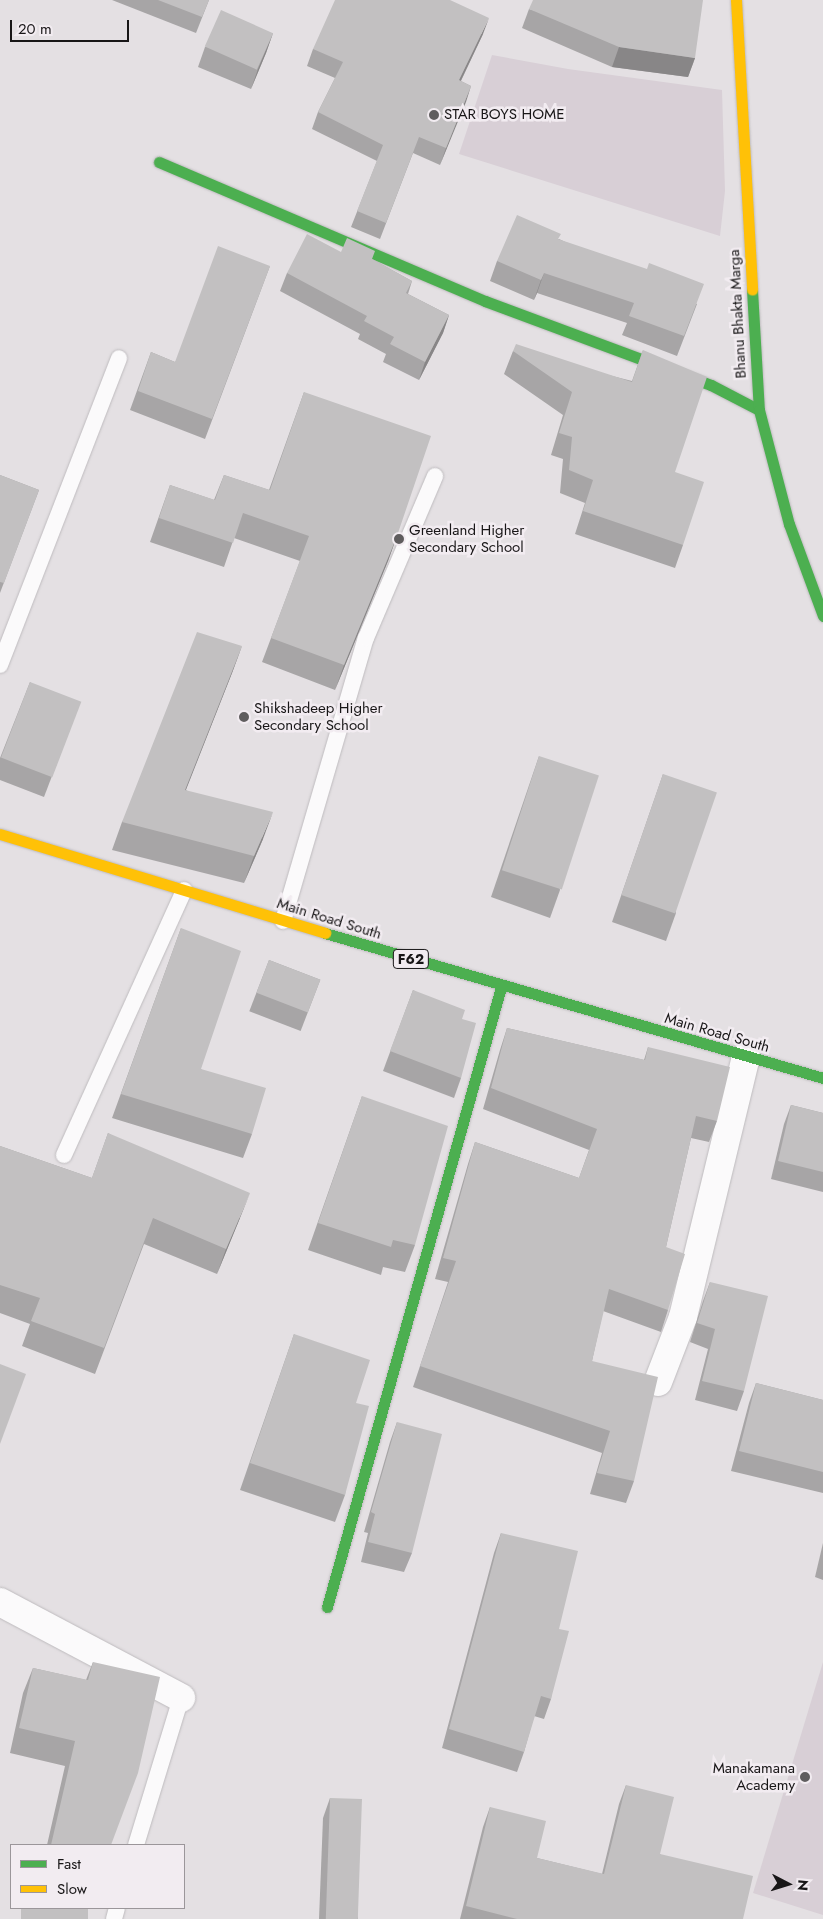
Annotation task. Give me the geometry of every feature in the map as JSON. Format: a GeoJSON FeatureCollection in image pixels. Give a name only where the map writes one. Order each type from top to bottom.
{"type":"FeatureCollection","features":[{"type":"Feature","properties":{"kind":"street","name":"Bhanu Bhakta Marga"},"geometry":{"type":"LineString","coordinates":[[736,0],[759,410],[789,524],[823,616]]}},
{"type":"Feature","properties":{"kind":"street"},"geometry":{"type":"LineString","coordinates":[[159,162],[484,301],[711,386],[759,410]]}},
{"type":"Feature","properties":{"kind":"street","name":"Main Road South"},"geometry":{"type":"LineString","coordinates":[[0,834],[501,987],[823,1078]]}},
{"type":"Feature","properties":{"kind":"street"},"geometry":{"type":"LineString","coordinates":[[327,1607],[501,987]]}},
{"type":"Feature","properties":{"kind":"street"},"geometry":{"type":"LineString","coordinates":[[658,1382],[683,1317],[746,1056]]}},
{"type":"Feature","properties":{"kind":"street"},"geometry":{"type":"LineString","coordinates":[[0,1602],[181,1698]]}},
{"type":"Feature","properties":{"kind":"lane"},"geometry":{"type":"LineString","coordinates":[[0,665],[119,358]]}},
{"type":"Feature","properties":{"kind":"lane"},"geometry":{"type":"LineString","coordinates":[[284,921],[366,638],[436,476]]}},
{"type":"Feature","properties":{"kind":"lane"},"geometry":{"type":"LineString","coordinates":[[64,1154],[184,890]]}},
{"type":"Feature","properties":{"kind":"lane"},"geometry":{"type":"LineString","coordinates":[[136,1844],[181,1698]]}},
{"type":"Feature","properties":{"kind":"shaded area"},"geometry":{"type":"Polygon","coordinates":[[[492,55],[568,69],[722,90],[725,191],[720,236],[459,154],[492,55]]]}},
{"type":"Feature","properties":{"kind":"shaded area","name":"Manakamana Academy"},"geometry":{"type":"Polygon","coordinates":[[[823,1662],[823,1915],[753,1893],[823,1662]]]}},
{"type":"Feature","properties":{"kind":"building"},"geometry":{"type":"Polygon","coordinates":[[[158,0],[209,0],[202,17],[158,0]]]}},
{"type":"Feature","properties":{"kind":"building"},"geometry":{"type":"Polygon","coordinates":[[[335,0],[450,0],[489,18],[459,80],[471,86],[446,148],[419,137],[386,223],[357,211],[383,145],[318,112],[343,62],[313,49],[335,0]]]}},
{"type":"Feature","properties":{"kind":"building"},"geometry":{"type":"Polygon","coordinates":[[[533,0],[703,0],[695,58],[619,47],[529,9],[533,0]]]}},
{"type":"Feature","properties":{"kind":"building"},"geometry":{"type":"Polygon","coordinates":[[[221,10],[273,33],[257,70],[205,47],[221,10]]]}},
{"type":"Feature","properties":{"kind":"building"},"geometry":{"type":"Polygon","coordinates":[[[517,215],[561,234],[558,239],[647,269],[649,263],[704,284],[684,336],[629,316],[634,303],[544,273],[541,280],[497,261],[517,215]]]}},
{"type":"Feature","properties":{"kind":"building"},"geometry":{"type":"Polygon","coordinates":[[[307,234],[341,252],[347,238],[375,251],[372,259],[412,281],[406,293],[449,315],[425,362],[390,344],[394,337],[364,321],[367,316],[287,273],[307,234]]]}},
{"type":"Feature","properties":{"kind":"building"},"geometry":{"type":"Polygon","coordinates":[[[218,246],[270,266],[212,419],[138,391],[151,352],[175,362],[218,246]]]}},
{"type":"Feature","properties":{"kind":"building"},"geometry":{"type":"Polygon","coordinates":[[[516,344],[632,382],[643,350],[707,377],[675,472],[704,482],[683,545],[583,511],[593,480],[569,470],[572,437],[559,433],[572,392],[513,351],[516,344]]]}},
{"type":"Feature","properties":{"kind":"building"},"geometry":{"type":"Polygon","coordinates":[[[304,392],[431,436],[397,536],[344,665],[271,638],[309,536],[243,513],[233,543],[159,518],[170,485],[215,500],[224,475],[270,490],[304,392]]]}},
{"type":"Feature","properties":{"kind":"building"},"geometry":{"type":"Polygon","coordinates":[[[0,475],[39,490],[4,583],[0,582],[0,475]]]}},
{"type":"Feature","properties":{"kind":"building"},"geometry":{"type":"Polygon","coordinates":[[[197,632],[242,646],[185,790],[273,812],[254,856],[122,822],[197,632]]]}},
{"type":"Feature","properties":{"kind":"building"},"geometry":{"type":"Polygon","coordinates":[[[30,682],[81,702],[52,777],[1,758],[30,682]]]}},
{"type":"Feature","properties":{"kind":"building"},"geometry":{"type":"Polygon","coordinates":[[[539,756],[599,775],[562,890],[502,870],[539,756]]]}},
{"type":"Feature","properties":{"kind":"building"},"geometry":{"type":"Polygon","coordinates":[[[663,774],[717,793],[675,914],[621,895],[663,774]]]}},
{"type":"Feature","properties":{"kind":"building"},"geometry":{"type":"Polygon","coordinates":[[[181,928],[241,951],[201,1069],[266,1088],[252,1134],[121,1094],[181,928]]]}},
{"type":"Feature","properties":{"kind":"building"},"geometry":{"type":"Polygon","coordinates":[[[269,960],[320,980],[308,1012],[256,993],[269,960]]]}},
{"type":"Feature","properties":{"kind":"building"},"geometry":{"type":"Polygon","coordinates":[[[413,990],[465,1010],[462,1019],[476,1023],[461,1078],[390,1051],[413,990]]]}},
{"type":"Feature","properties":{"kind":"building"},"geometry":{"type":"Polygon","coordinates":[[[507,1028],[645,1060],[648,1047],[730,1067],[717,1121],[696,1116],[666,1247],[685,1254],[668,1310],[609,1289],[592,1361],[658,1377],[634,1481],[597,1473],[610,1431],[420,1366],[456,1261],[443,1258],[475,1142],[579,1178],[597,1129],[491,1088],[507,1028]]]}},
{"type":"Feature","properties":{"kind":"building"},"geometry":{"type":"Polygon","coordinates":[[[362,1096],[448,1126],[415,1245],[393,1240],[391,1247],[318,1223],[362,1096]]]}},
{"type":"Feature","properties":{"kind":"building"},"geometry":{"type":"Polygon","coordinates":[[[791,1105],[823,1113],[823,1172],[778,1161],[791,1105]]]}},
{"type":"Feature","properties":{"kind":"building"},"geometry":{"type":"Polygon","coordinates":[[[108,1133],[250,1193],[226,1249],[153,1218],[104,1348],[31,1321],[40,1298],[0,1285],[0,1146],[92,1178],[108,1133]]]}},
{"type":"Feature","properties":{"kind":"building"},"geometry":{"type":"Polygon","coordinates":[[[710,1282],[768,1296],[744,1391],[702,1381],[715,1329],[697,1323],[710,1282]]]}},
{"type":"Feature","properties":{"kind":"building"},"geometry":{"type":"Polygon","coordinates":[[[294,1334],[370,1360],[356,1403],[369,1406],[345,1495],[250,1463],[294,1334]]]}},
{"type":"Feature","properties":{"kind":"building"},"geometry":{"type":"Polygon","coordinates":[[[0,1364],[26,1374],[0,1444],[0,1364]]]}},
{"type":"Feature","properties":{"kind":"building"},"geometry":{"type":"Polygon","coordinates":[[[756,1383],[823,1400],[823,1472],[739,1451],[756,1383]]]}},
{"type":"Feature","properties":{"kind":"building"},"geometry":{"type":"Polygon","coordinates":[[[397,1422],[442,1434],[412,1553],[368,1542],[375,1514],[371,1512],[397,1422]]]}},
{"type":"Feature","properties":{"kind":"building"},"geometry":{"type":"Polygon","coordinates":[[[501,1533],[578,1551],[559,1629],[569,1631],[551,1699],[541,1696],[524,1752],[449,1729],[501,1533]]]}},
{"type":"Feature","properties":{"kind":"building"},"geometry":{"type":"Polygon","coordinates":[[[93,1662],[160,1677],[138,1773],[111,1844],[51,1844],[75,1741],[19,1728],[33,1668],[88,1680],[93,1662]]]}},
{"type":"Feature","properties":{"kind":"building"},"geometry":{"type":"Polygon","coordinates":[[[626,1785],[674,1797],[660,1854],[753,1876],[743,1919],[517,1919],[466,1906],[490,1807],[546,1821],[537,1858],[604,1874],[626,1785]]]}},
{"type":"Feature","properties":{"kind":"building"},"geometry":{"type":"Polygon","coordinates":[[[330,1798],[362,1799],[358,1919],[326,1919],[330,1798]]]}},
{"type":"Feature","properties":{"kind":"building"},"geometry":{"type":"Polygon","coordinates":[[[21,1909],[88,1909],[88,1919],[21,1919],[21,1909]]]}},
{"type":"Feature","properties":{"kind":"traffic: fast"},"geometry":{"type":"LineString","coordinates":[[159,162],[485,301],[711,385],[759,410]]}},
{"type":"Feature","properties":{"kind":"traffic: fast"},"geometry":{"type":"LineString","coordinates":[[752,290],[759,410],[789,524],[823,616]]}},
{"type":"Feature","properties":{"kind":"traffic: fast"},"geometry":{"type":"LineString","coordinates":[[325,933],[823,1078]]}},
{"type":"Feature","properties":{"kind":"traffic: fast"},"geometry":{"type":"LineString","coordinates":[[327,1607],[501,987]]}},
{"type":"Feature","properties":{"kind":"traffic: slow"},"geometry":{"type":"LineString","coordinates":[[736,0],[752,290]]}},
{"type":"Feature","properties":{"kind":"traffic: slow"},"geometry":{"type":"LineString","coordinates":[[0,834],[325,933]]}},
{"type":"Feature","properties":{"kind":"place","name":"STAR BOYS HOME"},"geometry":{"type":"Point","coordinates":[434,115]}},
{"type":"Feature","properties":{"kind":"place","name":"Greenland Higher Secondary School"},"geometry":{"type":"Point","coordinates":[399,539]}},
{"type":"Feature","properties":{"kind":"place","name":"Shikshadeep Higher Secondary School"},"geometry":{"type":"Point","coordinates":[244,717]}},
{"type":"Feature","properties":{"kind":"place","name":"Manakamana Academy"},"geometry":{"type":"Point","coordinates":[805,1777]}}]}
